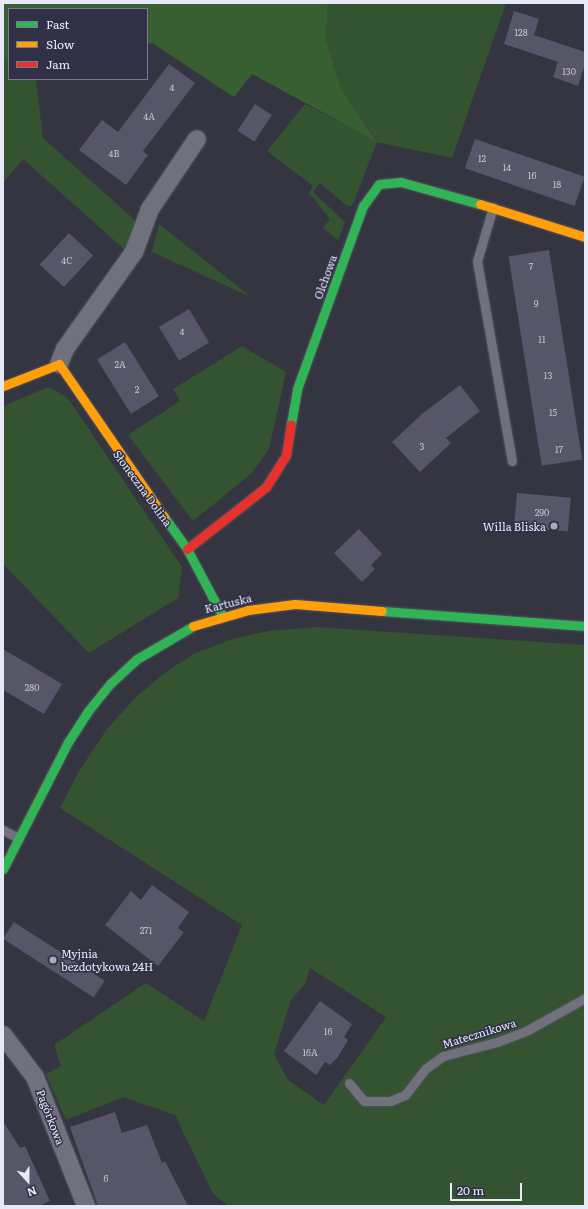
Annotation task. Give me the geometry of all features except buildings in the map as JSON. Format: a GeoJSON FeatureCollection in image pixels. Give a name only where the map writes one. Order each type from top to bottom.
{"type":"FeatureCollection","features":[{"type":"Feature","properties":{"kind":"street"},"geometry":{"type":"LineString","coordinates":[[3,386],[59,364],[64,349],[134,252],[150,209],[197,139]]}},
{"type":"Feature","properties":{"kind":"street","name":"Olchowa"},"geometry":{"type":"LineString","coordinates":[[187,549],[266,487],[286,455],[297,389],[364,206],[379,184],[401,182],[493,207],[585,237]]}},
{"type":"Feature","properties":{"kind":"street","name":"Słoneczna Dolina"},"geometry":{"type":"LineString","coordinates":[[59,364],[128,467],[187,549],[222,615]]}},
{"type":"Feature","properties":{"kind":"street","name":"Kartuska"},"geometry":{"type":"LineString","coordinates":[[3,868],[68,742],[88,711],[111,683],[137,659],[164,640],[193,626],[222,615],[273,606],[314,605],[585,626]]}},
{"type":"Feature","properties":{"kind":"street","name":"Pagórkowa"},"geometry":{"type":"LineString","coordinates":[[3,1035],[35,1077],[86,1206]]}},
{"type":"Feature","properties":{"kind":"lane"},"geometry":{"type":"LineString","coordinates":[[493,207],[477,261],[512,461]]}},
{"type":"Feature","properties":{"kind":"lane"},"geometry":{"type":"LineString","coordinates":[[3,830],[19,838]]}},
{"type":"Feature","properties":{"kind":"lane","name":"Matecznikowa"},"geometry":{"type":"LineString","coordinates":[[349,1083],[364,1100],[390,1101],[404,1095],[425,1069],[443,1056],[496,1042],[526,1031],[585,998]]}},
{"type":"Feature","properties":{"kind":"green space"},"geometry":{"type":"Polygon","coordinates":[[[3,3],[328,3],[326,40],[341,88],[377,142],[252,74],[234,97],[152,43],[148,44],[148,8],[8,8],[8,60],[3,61],[3,3]]]}},
{"type":"Feature","properties":{"kind":"green space"},"geometry":{"type":"Polygon","coordinates":[[[328,3],[506,3],[452,158],[377,142],[352,206],[347,206],[320,183],[313,192],[345,222],[338,240],[323,228],[330,219],[309,193],[313,186],[267,151],[305,104],[377,141],[341,88],[326,40],[328,3]]]}},
{"type":"Feature","properties":{"kind":"green space"},"geometry":{"type":"Polygon","coordinates":[[[8,60],[8,80],[36,80],[43,138],[138,223],[125,250],[23,159],[3,183],[3,61],[8,60]]]}},
{"type":"Feature","properties":{"kind":"green space"},"geometry":{"type":"Polygon","coordinates":[[[159,224],[211,265],[251,297],[152,252],[159,224]]]}},
{"type":"Feature","properties":{"kind":"green space"},"geometry":{"type":"Polygon","coordinates":[[[242,346],[286,372],[269,449],[251,474],[193,521],[128,435],[180,401],[173,389],[242,346]]]}},
{"type":"Feature","properties":{"kind":"green space"},"geometry":{"type":"Polygon","coordinates":[[[48,387],[67,397],[182,567],[178,598],[89,653],[3,564],[3,406],[48,387]]]}},
{"type":"Feature","properties":{"kind":"green space"},"geometry":{"type":"Polygon","coordinates":[[[317,627],[585,645],[585,1206],[229,1206],[213,1194],[175,1115],[123,1097],[66,1120],[46,1074],[61,1066],[54,1045],[146,983],[204,1021],[242,925],[60,808],[79,771],[107,729],[135,698],[163,674],[193,654],[232,639],[268,631],[317,627]],[[310,968],[305,984],[291,1000],[274,1054],[288,1080],[324,1105],[386,1017],[310,968]]]}},
{"type":"Feature","properties":{"kind":"traffic: fast"},"geometry":{"type":"LineString","coordinates":[[291,424],[297,389],[363,206],[379,184],[401,182],[480,204]]}},
{"type":"Feature","properties":{"kind":"traffic: fast"},"geometry":{"type":"LineString","coordinates":[[164,517],[187,549],[222,615]]}},
{"type":"Feature","properties":{"kind":"traffic: fast"},"geometry":{"type":"LineString","coordinates":[[382,611],[585,626]]}},
{"type":"Feature","properties":{"kind":"traffic: fast"},"geometry":{"type":"LineString","coordinates":[[3,869],[68,742],[88,711],[111,683],[137,659],[193,626]]}},
{"type":"Feature","properties":{"kind":"traffic: slow"},"geometry":{"type":"LineString","coordinates":[[480,204],[585,237]]}},
{"type":"Feature","properties":{"kind":"traffic: slow"},"geometry":{"type":"LineString","coordinates":[[3,386],[59,364],[164,517]]}},
{"type":"Feature","properties":{"kind":"traffic: slow"},"geometry":{"type":"LineString","coordinates":[[193,626],[248,610],[295,604],[382,611]]}},
{"type":"Feature","properties":{"kind":"traffic: jam"},"geometry":{"type":"LineString","coordinates":[[187,549],[266,487],[286,455],[291,424]]}},
{"type":"Feature","properties":{"kind":"place","name":"Willa Bliska"},"geometry":{"type":"Point","coordinates":[554,526]}},
{"type":"Feature","properties":{"kind":"place","name":"Myjnia bezdotykowa 24H"},"geometry":{"type":"Point","coordinates":[53,960]}}]}
